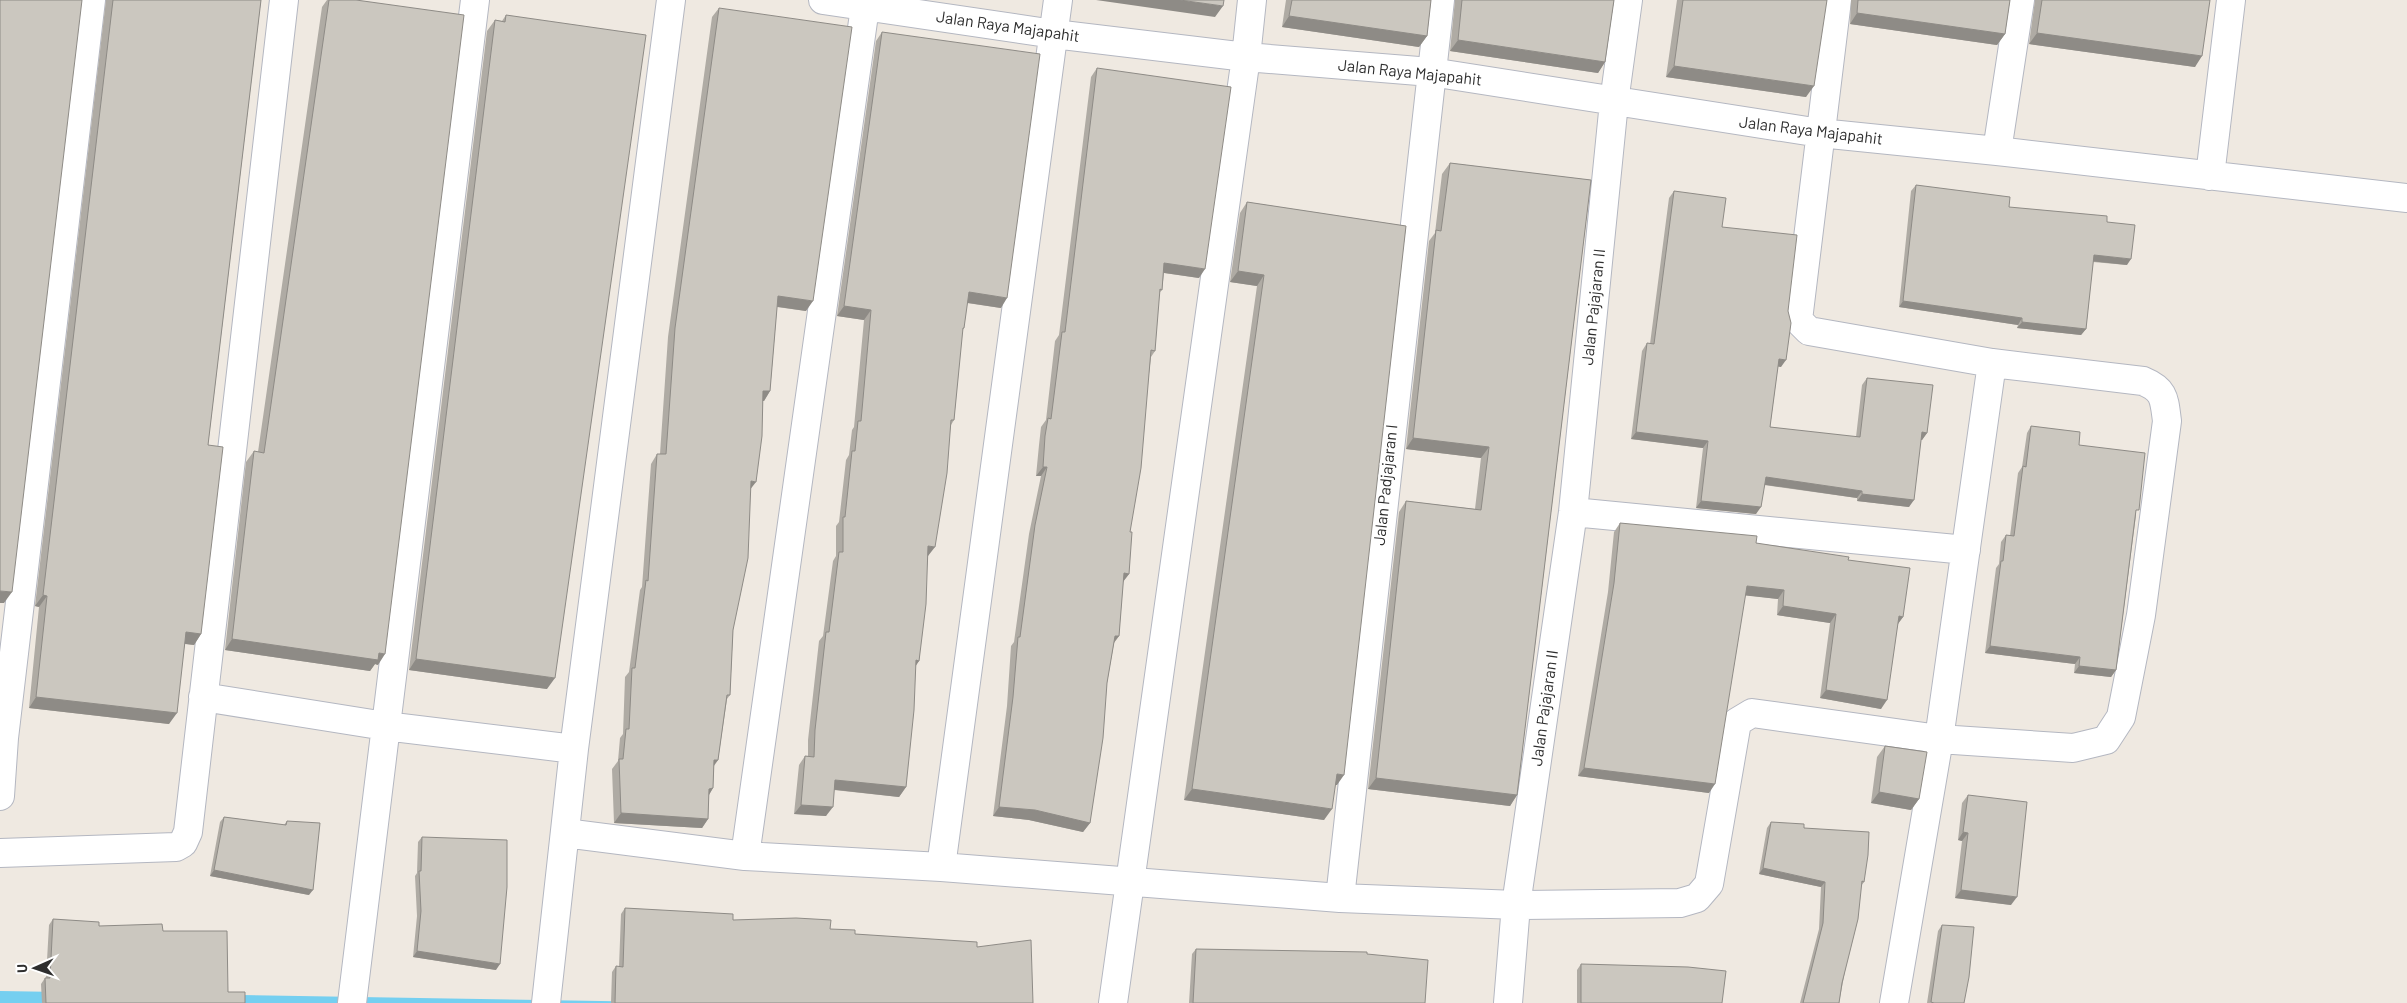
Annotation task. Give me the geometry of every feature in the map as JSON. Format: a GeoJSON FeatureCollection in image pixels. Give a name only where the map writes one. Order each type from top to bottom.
{"type":"FeatureCollection","features":[{"type":"Feature","properties":{"kind":"street"},"geometry":{"type":"LineString","coordinates":[[0,796],[2,737],[91,0]]}},
{"type":"Feature","properties":{"kind":"street"},"geometry":{"type":"LineString","coordinates":[[0,853],[176,847],[183,842],[188,832],[284,0]]}},
{"type":"Feature","properties":{"kind":"street"},"geometry":{"type":"LineString","coordinates":[[352,1003],[384,726],[475,0]]}},
{"type":"Feature","properties":{"kind":"street"},"geometry":{"type":"LineString","coordinates":[[546,1003],[574,748],[671,0]]}},
{"type":"Feature","properties":{"kind":"street","name":"Jalan Raya Majapahit"},"geometry":{"type":"LineString","coordinates":[[823,0],[866,3],[1054,34],[1246,57],[1431,72],[1820,133],[1996,150],[2407,198]]}},
{"type":"Feature","properties":{"kind":"street"},"geometry":{"type":"LineString","coordinates":[[941,867],[1058,0]]}},
{"type":"Feature","properties":{"kind":"street"},"geometry":{"type":"LineString","coordinates":[[1113,1003],[1246,57],[1252,0]]}},
{"type":"Feature","properties":{"kind":"street","name":"Jalan Padjajaran I"},"geometry":{"type":"LineString","coordinates":[[1340,898],[1440,0]]}},
{"type":"Feature","properties":{"kind":"street","name":"Jalan Pajajaran II"},"geometry":{"type":"LineString","coordinates":[[1508,1003],[1516,905],[1573,512],[1614,102],[1628,0]]}},
{"type":"Feature","properties":{"kind":"street"},"geometry":{"type":"LineString","coordinates":[[565,833],[745,856],[1130,880],[1340,898],[1516,905],[1680,903],[1697,898],[1709,884],[1737,722],[1744,716],[1752,713],[1940,739],[2073,748],[2106,740],[2121,717],[2141,616],[2167,421],[2163,395],[2157,387],[2143,381],[1992,363],[1808,331],[1798,320],[1837,0]]}},
{"type":"Feature","properties":{"kind":"street"},"geometry":{"type":"LineString","coordinates":[[1996,150],[2020,0]]}},
{"type":"Feature","properties":{"kind":"street"},"geometry":{"type":"LineString","coordinates":[[2210,176],[2232,0]]}},
{"type":"Feature","properties":{"kind":"street"},"geometry":{"type":"LineString","coordinates":[[745,856],[866,3]]}},
{"type":"Feature","properties":{"kind":"street"},"geometry":{"type":"LineString","coordinates":[[1894,1003],[1940,739],[1992,363]]}},
{"type":"Feature","properties":{"kind":"street"},"geometry":{"type":"LineString","coordinates":[[1573,512],[1966,550]]}},
{"type":"Feature","properties":{"kind":"street"},"geometry":{"type":"LineString","coordinates":[[203,697],[384,726],[574,748]]}},
{"type":"Feature","properties":{"kind":"water"},"geometry":{"type":"Polygon","coordinates":[[[0,991],[724,1003],[0,1003],[0,991]]]}},
{"type":"Feature","properties":{"kind":"building"},"geometry":{"type":"Polygon","coordinates":[[[0,0],[82,0],[12,592],[0,591],[0,0]]]}},
{"type":"Feature","properties":{"kind":"building"},"geometry":{"type":"Polygon","coordinates":[[[113,0],[261,0],[208,445],[223,447],[201,634],[186,632],[177,713],[36,697],[47,596],[43,595],[113,0]]]}},
{"type":"Feature","properties":{"kind":"building"},"geometry":{"type":"Polygon","coordinates":[[[329,0],[356,0],[464,15],[385,654],[379,653],[378,660],[232,639],[254,451],[264,453],[329,0]]]}},
{"type":"Feature","properties":{"kind":"building"},"geometry":{"type":"Polygon","coordinates":[[[1180,0],[1224,0],[1223,6],[1180,0]]]}},
{"type":"Feature","properties":{"kind":"building"},"geometry":{"type":"Polygon","coordinates":[[[1292,0],[1431,0],[1427,36],[1289,16],[1292,0]]]}},
{"type":"Feature","properties":{"kind":"building"},"geometry":{"type":"Polygon","coordinates":[[[1462,0],[1614,0],[1605,62],[1458,40],[1462,0]]]}},
{"type":"Feature","properties":{"kind":"building"},"geometry":{"type":"Polygon","coordinates":[[[1683,0],[1827,0],[1814,86],[1674,66],[1683,0]]]}},
{"type":"Feature","properties":{"kind":"building"},"geometry":{"type":"Polygon","coordinates":[[[1858,0],[2010,0],[2005,34],[1857,13],[1858,0]]]}},
{"type":"Feature","properties":{"kind":"building"},"geometry":{"type":"Polygon","coordinates":[[[2042,0],[2210,0],[2202,56],[2037,33],[2042,0]]]}},
{"type":"Feature","properties":{"kind":"building"},"geometry":{"type":"Polygon","coordinates":[[[719,8],[852,27],[813,301],[778,296],[770,391],[763,391],[762,436],[756,482],[751,481],[748,558],[733,630],[730,695],[727,695],[718,760],[714,760],[713,788],[709,789],[708,819],[621,813],[619,759],[623,759],[626,729],[629,729],[632,668],[635,668],[646,580],[648,581],[657,454],[666,454],[675,328],[719,8]]]}},
{"type":"Feature","properties":{"kind":"building"},"geometry":{"type":"Polygon","coordinates":[[[506,15],[646,35],[555,678],[416,659],[495,20],[505,22],[506,15]]]}},
{"type":"Feature","properties":{"kind":"building"},"geometry":{"type":"Polygon","coordinates":[[[882,32],[1040,54],[1007,298],[969,292],[963,328],[954,420],[951,420],[947,473],[935,547],[928,546],[926,604],[919,661],[916,660],[914,710],[906,787],[835,780],[833,807],[801,805],[805,756],[814,757],[815,730],[826,632],[829,632],[839,552],[843,552],[843,517],[845,517],[852,451],[855,451],[858,421],[861,421],[871,310],[844,306],[882,32]]]}},
{"type":"Feature","properties":{"kind":"building"},"geometry":{"type":"Polygon","coordinates":[[[1097,68],[1231,87],[1205,269],[1164,263],[1155,351],[1151,350],[1141,468],[1130,532],[1132,532],[1129,574],[1124,573],[1119,636],[1115,636],[1107,683],[1103,738],[1090,823],[1035,810],[999,807],[1013,697],[1018,637],[1020,637],[1035,525],[1047,467],[1043,467],[1045,436],[1048,418],[1051,419],[1062,332],[1065,332],[1097,68]]]}},
{"type":"Feature","properties":{"kind":"building"},"geometry":{"type":"Polygon","coordinates":[[[1450,163],[1591,180],[1517,795],[1376,778],[1406,501],[1481,510],[1489,447],[1413,438],[1436,230],[1441,231],[1450,163]]]}},
{"type":"Feature","properties":{"kind":"building"},"geometry":{"type":"Polygon","coordinates":[[[1916,185],[2010,197],[2009,207],[2107,216],[2107,222],[2135,225],[2131,259],[2094,255],[2086,329],[2022,322],[2022,318],[1903,301],[1916,185]]]}},
{"type":"Feature","properties":{"kind":"building"},"geometry":{"type":"Polygon","coordinates":[[[1674,191],[1726,198],[1722,227],[1797,235],[1788,311],[1791,323],[1786,360],[1779,359],[1770,427],[1860,437],[1867,378],[1933,385],[1927,433],[1922,432],[1914,500],[1862,494],[1862,491],[1766,477],[1761,507],[1701,501],[1708,441],[1636,432],[1647,343],[1654,344],[1674,191]]]}},
{"type":"Feature","properties":{"kind":"building"},"geometry":{"type":"Polygon","coordinates":[[[1247,202],[1406,226],[1344,775],[1337,774],[1332,809],[1192,789],[1264,275],[1238,271],[1247,202]]]}},
{"type":"Feature","properties":{"kind":"building"},"geometry":{"type":"Polygon","coordinates":[[[2031,426],[2080,432],[2079,445],[2145,453],[2139,510],[2136,510],[2116,670],[2079,666],[2080,657],[1990,646],[2001,561],[2003,561],[2006,535],[2014,536],[2023,466],[2026,467],[2031,426]]]}},
{"type":"Feature","properties":{"kind":"building"},"geometry":{"type":"Polygon","coordinates":[[[1620,523],[1757,536],[1756,543],[1849,557],[1848,560],[1910,568],[1903,617],[1899,616],[1887,700],[1826,690],[1836,614],[1783,606],[1784,590],[1747,586],[1715,784],[1584,768],[1614,583],[1620,523]]]}},
{"type":"Feature","properties":{"kind":"building"},"geometry":{"type":"Polygon","coordinates":[[[1885,746],[1927,752],[1919,799],[1879,792],[1885,746]]]}},
{"type":"Feature","properties":{"kind":"building"},"geometry":{"type":"Polygon","coordinates":[[[1968,795],[2027,802],[2017,897],[1961,890],[1968,833],[1963,832],[1968,795]]]}},
{"type":"Feature","properties":{"kind":"building"},"geometry":{"type":"Polygon","coordinates":[[[224,817],[286,825],[287,821],[320,823],[313,890],[214,870],[224,817]]]}},
{"type":"Feature","properties":{"kind":"building"},"geometry":{"type":"Polygon","coordinates":[[[1771,822],[1804,824],[1804,828],[1869,832],[1868,855],[1864,882],[1862,881],[1858,919],[1839,1003],[1803,1003],[1823,923],[1825,882],[1763,868],[1771,822]]]}},
{"type":"Feature","properties":{"kind":"building"},"geometry":{"type":"Polygon","coordinates":[[[422,837],[507,840],[507,887],[500,964],[417,951],[421,911],[419,871],[421,871],[422,837]]]}},
{"type":"Feature","properties":{"kind":"building"},"geometry":{"type":"Polygon","coordinates":[[[625,908],[733,914],[733,920],[796,918],[831,920],[830,929],[855,930],[855,934],[977,942],[977,947],[1031,940],[1033,1003],[615,1003],[616,966],[623,967],[625,908]]]}},
{"type":"Feature","properties":{"kind":"building"},"geometry":{"type":"Polygon","coordinates":[[[53,919],[99,922],[99,926],[162,924],[163,931],[227,931],[228,992],[245,992],[245,1003],[46,1003],[45,978],[50,978],[53,919]]]}},
{"type":"Feature","properties":{"kind":"building"},"geometry":{"type":"Polygon","coordinates":[[[1942,925],[1974,927],[1969,977],[1964,1003],[1931,1002],[1942,925]]]}},
{"type":"Feature","properties":{"kind":"building"},"geometry":{"type":"Polygon","coordinates":[[[1196,949],[1367,952],[1367,954],[1428,960],[1425,1003],[1193,1003],[1196,949]]]}},
{"type":"Feature","properties":{"kind":"building"},"geometry":{"type":"Polygon","coordinates":[[[1581,964],[1688,967],[1726,971],[1722,1003],[1581,1003],[1581,964]]]}}]}
